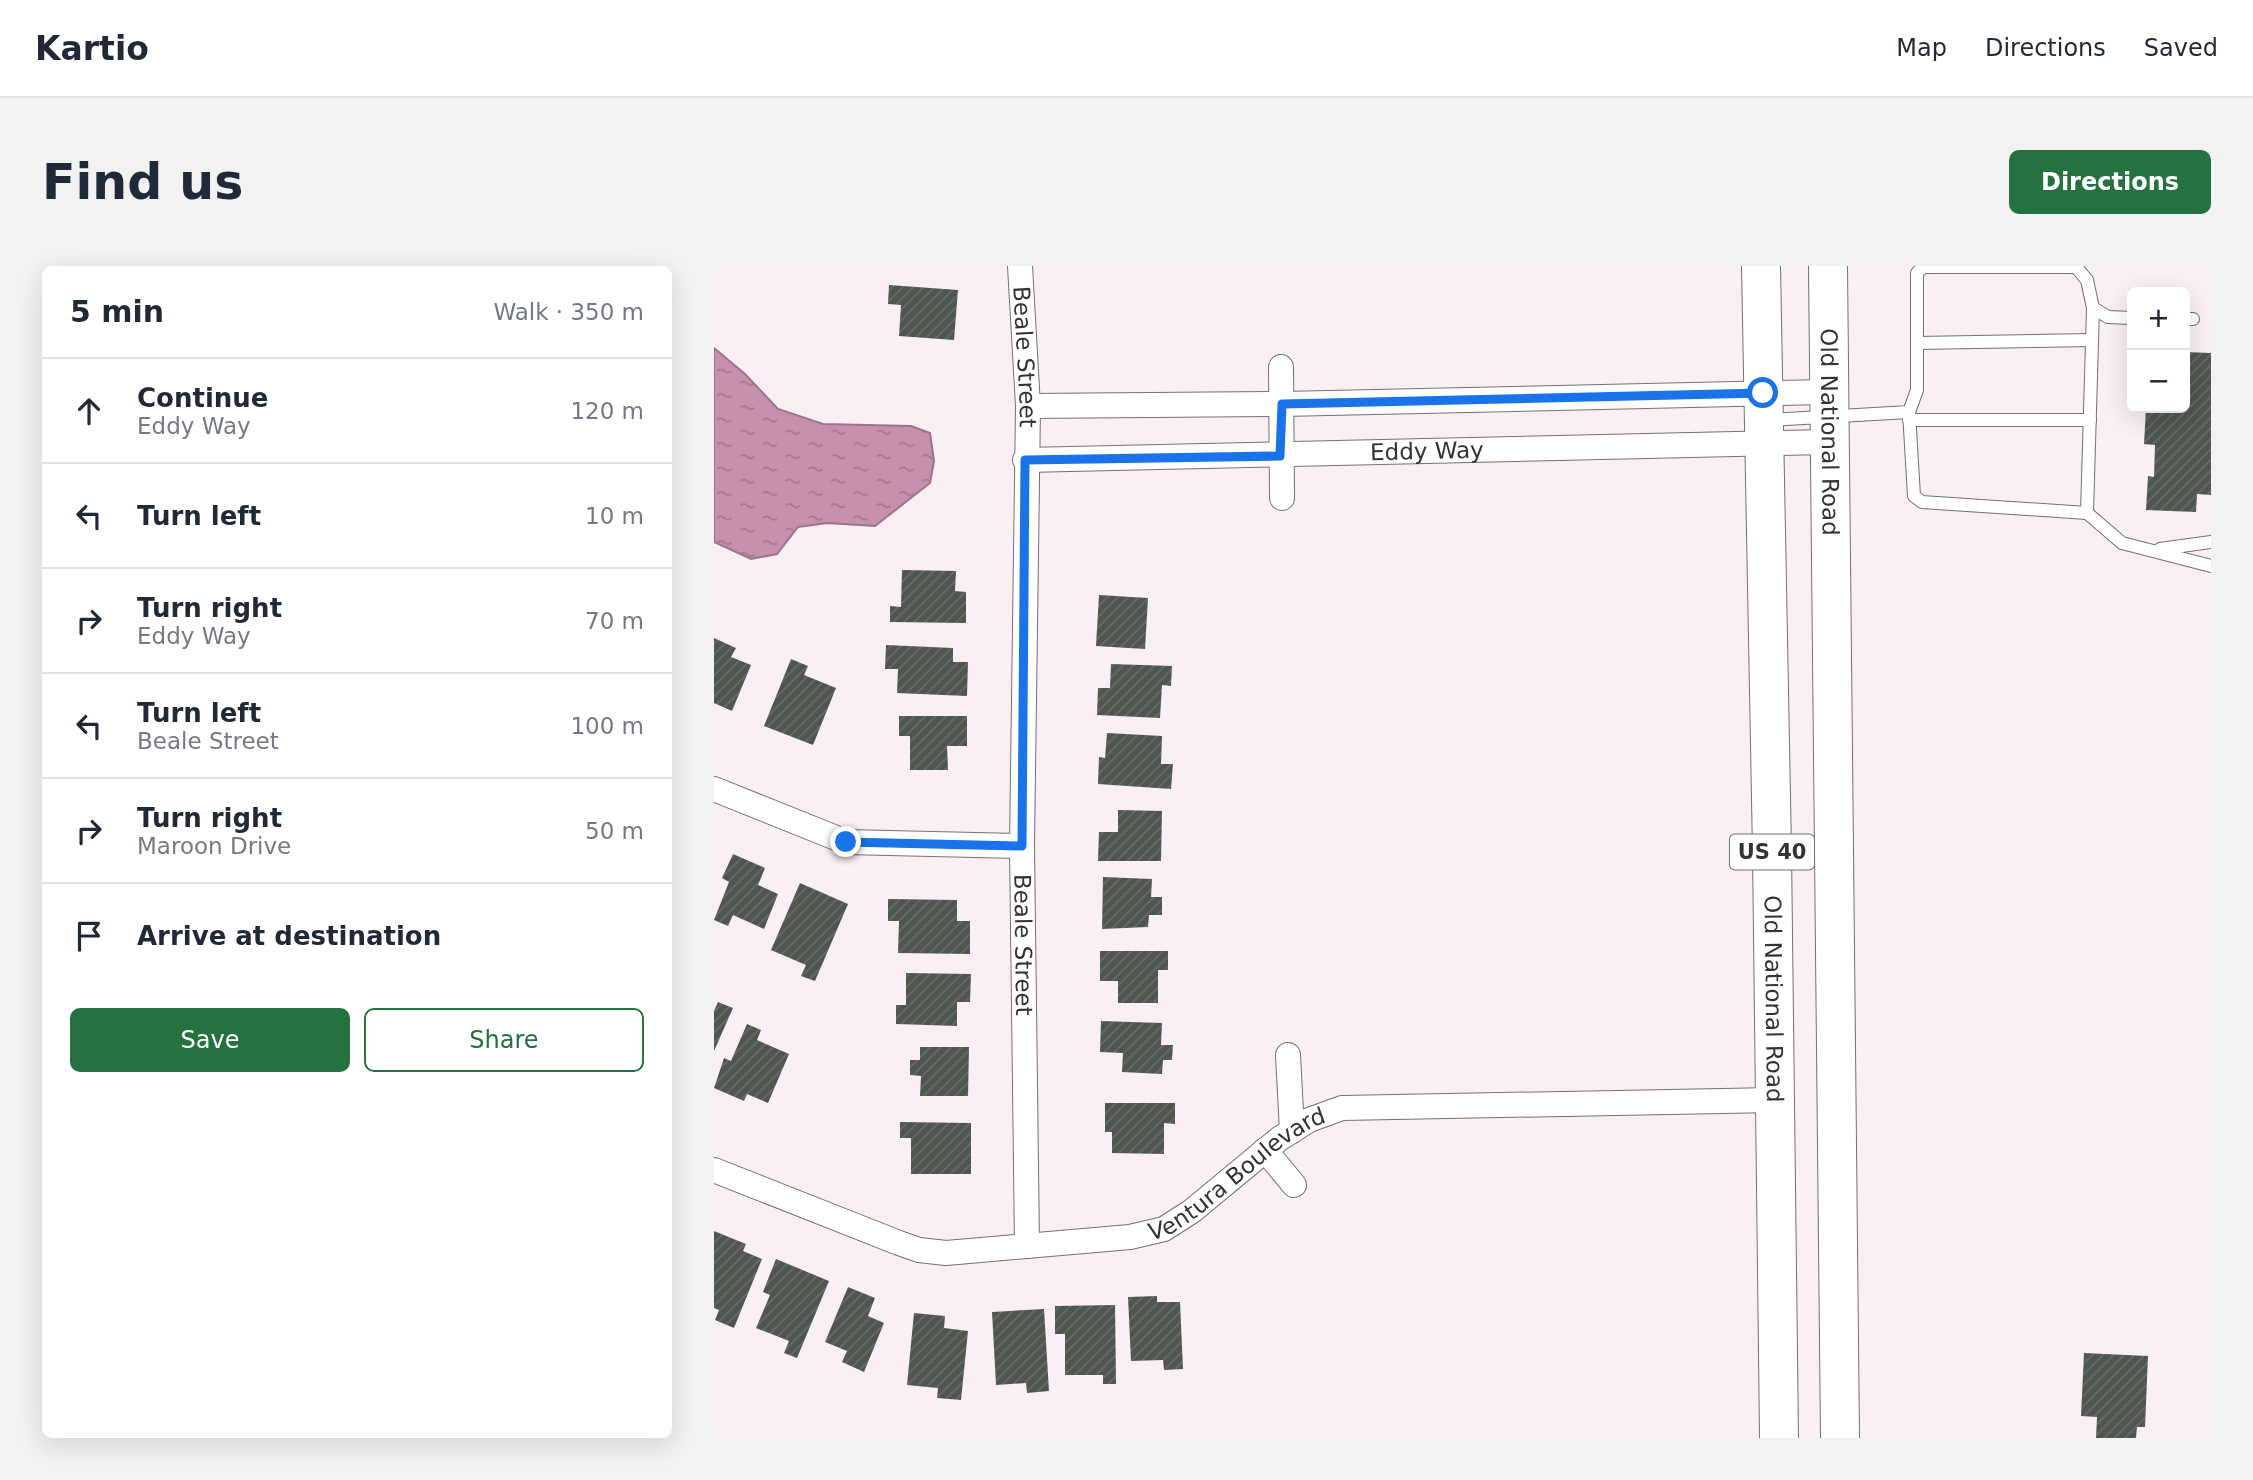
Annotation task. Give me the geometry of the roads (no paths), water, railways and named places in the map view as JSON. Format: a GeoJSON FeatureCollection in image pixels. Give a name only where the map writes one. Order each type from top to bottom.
{"type":"FeatureCollection","features":[{"type":"Feature","properties":{"kind":"main road","name":"Old National Road"},"geometry":{"type":"LineString","coordinates":[[1760,266],[1779,1438]]}},
{"type":"Feature","properties":{"kind":"main road","name":"Old National Road"},"geometry":{"type":"LineString","coordinates":[[1828,266],[1840,1438]]}},
{"type":"Feature","properties":{"kind":"street","name":"Beale Street"},"geometry":{"type":"LineString","coordinates":[[1020,266],[1028,406],[1025,460],[1022,846],[1027,1246]]}},
{"type":"Feature","properties":{"kind":"street"},"geometry":{"type":"LineString","coordinates":[[1281,367],[1282,498]]}},
{"type":"Feature","properties":{"kind":"street","name":"Eddy Way"},"geometry":{"type":"LineString","coordinates":[[1028,406],[1282,404],[1764,419],[1828,416]]}},
{"type":"Feature","properties":{"kind":"street","name":"Eddy Way"},"geometry":{"type":"LineString","coordinates":[[1025,460],[1280,456],[1828,416]]}},
{"type":"Feature","properties":{"kind":"street"},"geometry":{"type":"LineString","coordinates":[[714,789],[846,842],[1022,846]]}},
{"type":"Feature","properties":{"kind":"street"},"geometry":{"type":"LineString","coordinates":[[1288,1055],[1292,1131]]}},
{"type":"Feature","properties":{"kind":"street","name":"Ventura Boulevard"},"geometry":{"type":"LineString","coordinates":[[714,1170],[919,1250],[946,1253],[1130,1237],[1164,1229],[1192,1211],[1292,1131],[1309,1120],[1342,1108],[1775,1100]]}},
{"type":"Feature","properties":{"kind":"street"},"geometry":{"type":"LineString","coordinates":[[1265,1150],[1294,1185]]}},
{"type":"Feature","properties":{"kind":"lane"},"geometry":{"type":"LineString","coordinates":[[2087,513],[2093,308],[2087,281],[2076,267],[1923,268],[1917,273],[1917,390],[1909,416],[1914,496],[1922,502],[2087,513],[2122,542],[2211,566]]}},
{"type":"Feature","properties":{"kind":"lane"},"geometry":{"type":"LineString","coordinates":[[2093,308],[2108,317],[2127,318]]}},
{"type":"Feature","properties":{"kind":"lane"},"geometry":{"type":"LineString","coordinates":[[1917,343],[2092,340]]}},
{"type":"Feature","properties":{"kind":"lane"},"geometry":{"type":"LineString","coordinates":[[1828,416],[2090,420]]}},
{"type":"Feature","properties":{"kind":"lane"},"geometry":{"type":"LineString","coordinates":[[2156,549],[2211,542]]}},
{"type":"Feature","properties":{"kind":"water"},"geometry":{"type":"Polygon","coordinates":[[[714,348],[745,374],[778,409],[823,424],[911,426],[930,433],[934,461],[930,483],[875,526],[827,523],[798,527],[777,554],[751,559],[714,542],[714,348]]]}}]}
